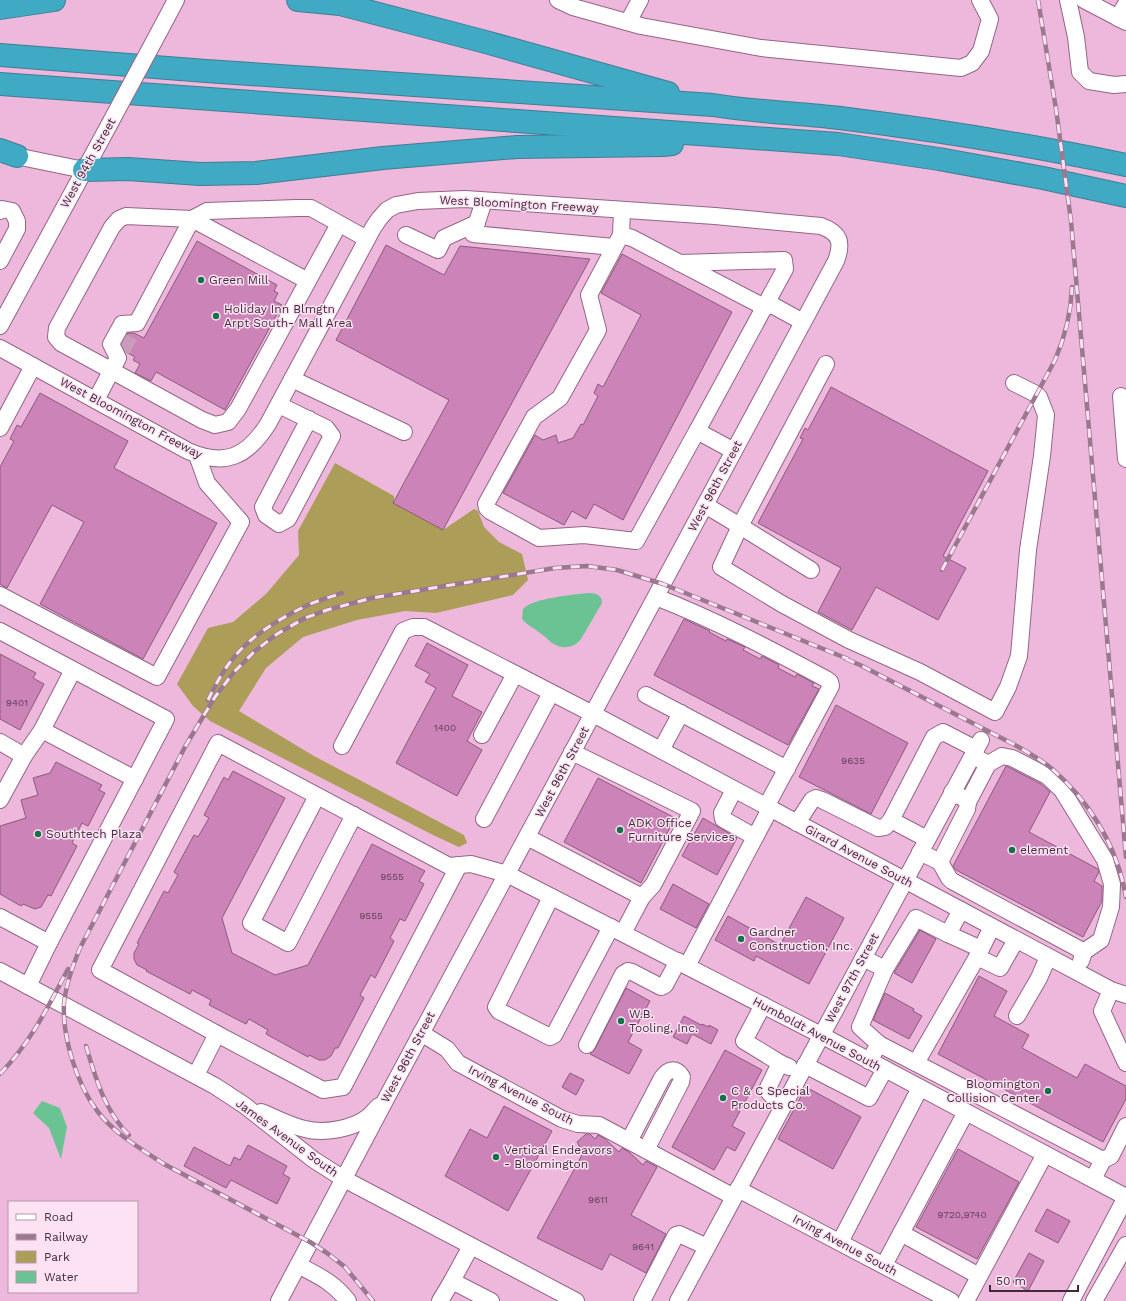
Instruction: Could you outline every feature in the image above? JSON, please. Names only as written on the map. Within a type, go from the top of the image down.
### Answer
[{"type":"highway","points":[[0,8],[54,0]]},
{"type":"highway","points":[[298,0],[340,4],[482,41],[713,105],[742,110],[838,118],[952,133],[1063,152],[1126,165]]},
{"type":"highway","points":[[0,55],[206,71],[713,105]]},
{"type":"highway","points":[[0,84],[838,144],[939,159],[1044,178],[1126,196]]},
{"type":"highway","points":[[84,170],[128,169],[200,174],[256,173],[383,158],[517,147],[663,145],[734,136]]},
{"type":"highway","points":[[1063,152],[1126,156]]},
{"type":"highway","points":[[1044,178],[1126,206]]},
{"type":"street","name":"West 94th Street","points":[[0,326],[176,0]]},
{"type":"street","points":[[558,0],[573,7],[641,26],[761,48],[961,68],[972,63],[981,51],[990,19],[980,0]]},
{"type":"street","points":[[628,22],[640,0]]},
{"type":"street","points":[[1068,0],[1076,37],[1080,72],[1089,81],[1114,85],[1126,84]]},
{"type":"street","points":[[1084,0],[1123,15]]},
{"type":"street","points":[[6,153],[84,170]]},
{"type":"street","name":"West Bloomington Freeway","points":[[0,348],[197,455],[212,459],[223,459],[242,452],[261,436],[367,239],[379,219],[387,210],[396,205],[438,200],[484,201],[714,216],[821,226],[831,230],[837,235],[839,241]]},
{"type":"street","points":[[484,201],[473,234],[618,241],[632,238],[764,307],[772,305],[803,322]]},
{"type":"street","points":[[96,400],[117,360],[111,344],[122,324],[135,328],[192,219],[207,211],[310,208],[367,239]]},
{"type":"street","points":[[0,211],[2,209],[12,211],[17,221],[17,228],[2,252]]},
{"type":"street","points":[[622,210],[618,241],[589,295],[598,330],[560,398],[534,417],[486,504],[490,511],[539,538],[584,536],[636,541],[784,269],[784,260],[679,262]]},
{"type":"street","points":[[308,282],[192,219],[126,216],[119,219],[112,227],[57,328],[56,337],[61,344],[117,360],[202,420],[215,425],[228,422],[238,409],[308,282],[339,224]]},
{"type":"street","points":[[406,235],[438,250],[444,238],[477,223]]},
{"type":"street","name":"West 96th Street","points":[[279,1301],[836,261],[840,247],[839,241]]},
{"type":"street","points":[[826,364],[740,526],[721,567],[782,604],[849,640],[920,672],[995,712],[1008,687],[1019,656],[1028,550],[1042,456],[1046,414],[1036,394],[1014,383]]},
{"type":"street","points":[[0,428],[33,366]]},
{"type":"street","points":[[292,379],[404,432]]},
{"type":"street","points":[[1121,396],[1126,459]]},
{"type":"street","points":[[279,404],[309,419],[326,428],[332,436],[288,519],[279,524],[266,515],[263,507],[309,419]]},
{"type":"street","points":[[697,431],[734,451]]},
{"type":"street","points":[[0,595],[157,677],[240,522],[206,483],[197,455]]},
{"type":"street","points":[[705,505],[811,570]]},
{"type":"street","points":[[587,1045],[623,974],[628,971],[632,972],[661,987],[665,985],[682,964],[755,836],[787,769],[831,686],[830,682],[826,679],[747,637],[690,610],[656,597]]},
{"type":"street","name":"Girard Avenue South","points":[[342,746],[403,631],[413,627],[424,627],[593,714],[904,881],[1076,972],[1119,993]]},
{"type":"street","points":[[0,631],[166,719],[28,986]]},
{"type":"street","points":[[0,800],[24,756],[42,730],[73,670]]},
{"type":"street","points":[[482,735],[515,674]]},
{"type":"street","points":[[484,819],[551,693]]},
{"type":"street","points":[[646,695],[787,769]]},
{"type":"street","points":[[661,750],[681,713]]},
{"type":"street","points":[[42,730],[135,779]]},
{"type":"street","points":[[797,823],[812,800],[816,798],[878,828],[885,827],[891,820],[934,737],[943,732],[976,748],[988,764]]},
{"type":"street","points":[[0,742],[24,756]]},
{"type":"street","name":"Humboldt Avenue South","points":[[217,1034],[100,970],[218,743],[449,866],[471,864],[507,874],[821,1035],[1126,1197]]},
{"type":"street","name":"West 97th Street","points":[[678,1301],[976,748]]},
{"type":"street","points":[[551,897],[496,1007],[499,1011],[550,1037],[554,1035],[617,930],[653,885],[692,811],[572,752]]},
{"type":"street","points":[[940,862],[967,809],[968,802],[988,764],[1002,756],[1012,758],[1047,776],[1062,790],[1105,860],[1112,884],[1111,907],[1101,940],[1082,953]]},
{"type":"street","points":[[734,790],[722,812],[723,819],[755,836]]},
{"type":"street","points":[[952,792],[968,802]]},
{"type":"street","points":[[317,796],[250,923],[288,943],[354,816]]},
{"type":"street","points":[[891,820],[924,845],[940,862],[952,881],[1080,949],[1084,955],[1076,972]]},
{"type":"street","points":[[527,837],[642,897]]},
{"type":"street","points":[[196,1075],[217,1034],[322,1090],[343,1087],[459,865]]},
{"type":"street","points":[[916,1063],[979,953],[988,900]]},
{"type":"street","points":[[948,934],[961,910]]},
{"type":"street","points":[[1017,916],[1000,968],[948,934],[916,918],[885,968],[860,1027],[878,1044],[1103,1160]]},
{"type":"street","points":[[0,917],[49,943]]},
{"type":"street","points":[[1017,1016],[1039,978],[1050,933]]},
{"type":"street","points":[[863,958],[885,968]]},
{"type":"street","name":"James Avenue South","points":[[2,976],[28,986],[196,1075],[244,1105],[314,1160],[344,1179],[576,1301]]},
{"type":"street","points":[[1119,993],[1102,1011],[1126,1062]]},
{"type":"street","points":[[763,1005],[744,1041],[780,1062],[869,1098],[885,1069]]},
{"type":"street","name":"Irving Avenue South","points":[[421,1034],[447,1050],[458,1062],[562,1119],[578,1124],[599,1125],[646,1150],[840,1242],[884,1265],[928,1296],[951,1301]]},
{"type":"street","points":[[869,1061],[878,1044]]},
{"type":"street","points":[[780,1062],[767,1090],[782,1107]]},
{"type":"street","points":[[629,1140],[662,1078],[670,1070],[676,1070],[682,1077],[681,1082],[646,1150]]},
{"type":"street","points":[[840,1242],[924,1090],[937,1074]]},
{"type":"street","points":[[952,1104],[960,1086]]},
{"type":"street","points":[[244,1105],[304,1129],[318,1131],[333,1130],[355,1124],[367,1118],[387,1097]]},
{"type":"street","points":[[982,1120],[990,1101]]},
{"type":"street","points":[[884,1265],[966,1112]]},
{"type":"street","points":[[1006,1133],[1016,1114]]},
{"type":"street","points":[[1093,1179],[1103,1160],[1111,1156],[1126,1126]]},
{"type":"street","points":[[1062,1163],[1072,1143]]},
{"type":"street","points":[[966,1301],[1045,1154]]},
{"type":"street","points":[[1071,1301],[1126,1197]]},
{"type":"street","points":[[901,1233],[979,1276]]},
{"type":"street","points":[[642,1301],[676,1235],[679,1234],[707,1247]]},
{"type":"street","points":[[1094,1301],[1126,1245]]},
{"type":"street","points":[[440,1301],[471,1246]]},
{"type":"street","points":[[298,1265],[328,1281],[339,1290],[348,1301]]},
{"type":"street","points":[[452,1280],[491,1301]]},
{"type":"green space","points":[[335,463],[394,496],[394,503],[443,530],[474,509],[478,511],[484,527],[499,542],[522,554],[528,580],[513,595],[436,613],[405,611],[357,620],[303,637],[266,668],[239,711],[314,756],[464,835],[467,843],[459,847],[210,721],[193,706],[177,684],[208,628],[233,622],[266,594],[299,555],[298,531]]},
{"type":"water","points":[[587,593],[598,595],[602,600],[602,603],[581,639],[572,646],[560,647],[552,643],[522,619],[523,609],[535,602]]},
{"type":"water","points":[[42,1101],[60,1108],[67,1127],[61,1159],[49,1128],[33,1113]]},
{"type":"building","name":"Holiday Inn Blmgtn Arpt South- Mall Area","points":[[197,241],[277,285],[274,291],[278,293],[274,301],[282,305],[225,410],[156,372],[151,381],[135,373],[140,364],[133,360],[135,357],[126,352],[122,344],[128,333],[134,333],[144,338]]},
{"type":"building","points":[[386,245],[444,275],[460,246],[590,259],[443,530],[393,503],[449,400],[336,340]]},
{"type":"building","points":[[622,254],[732,312],[623,520],[594,504],[586,519],[572,511],[564,525],[503,493],[535,435],[543,440],[556,435],[558,443],[573,438],[581,424],[583,425],[598,396],[594,393],[598,384],[603,387],[641,315],[601,293]]},
{"type":"building","points":[[831,387],[988,471],[943,556],[966,568],[938,620],[876,587],[852,630],[818,612],[841,568],[758,523],[803,439],[800,438],[805,428],[808,430]]},
{"type":"building","points":[[40,393],[128,441],[114,468],[217,523],[143,659],[40,604],[84,522],[52,505],[7,588],[0,584],[0,467],[14,441],[10,439],[17,425],[21,427]]},
{"type":"building","points":[[684,619],[710,631],[709,632],[726,641],[727,639],[745,647],[743,650],[760,659],[762,656],[779,665],[778,668],[795,677],[797,674],[814,683],[812,686],[819,689],[788,745],[654,675]]},
{"type":"building","points":[[427,643],[468,665],[452,696],[482,712],[467,741],[482,750],[457,796],[396,763],[436,688],[425,682],[430,674],[415,666]]},
{"type":"building","points":[[0,654],[36,673],[33,678],[44,684],[20,730],[0,719]]},
{"type":"building","points":[[836,705],[908,743],[871,814],[799,777]]},
{"type":"building","name":"Southtech Plaza","points":[[56,762],[102,785],[99,790],[105,793],[88,826],[82,823],[72,843],[77,846],[51,896],[48,895],[41,907],[35,909],[23,904],[21,906],[0,894],[0,826],[26,818],[21,800],[38,795],[33,778],[50,773]]},
{"type":"building","name":"element","points":[[1006,766],[1041,784],[1050,792],[1029,832],[1098,869],[1099,872],[1094,881],[1102,886],[1102,901],[1083,937],[956,870],[953,866]]},
{"type":"building","points":[[233,771],[285,798],[222,918],[232,953],[275,975],[308,965],[372,844],[425,871],[419,881],[424,884],[405,921],[400,919],[390,938],[394,941],[375,978],[371,975],[360,995],[364,998],[338,1048],[335,1048],[331,1056],[325,1060],[319,1060],[309,1055],[308,1057],[266,1034],[268,1030],[249,1019],[246,1024],[209,1005],[211,1000],[192,990],[190,994],[146,971],[147,970],[137,965],[134,959],[134,953],[139,944],[137,943],[164,891],[168,893],[178,875],[174,872],[194,835],[198,837],[209,818],[204,815],[224,777],[228,780]]},
{"type":"building","name":"ADK Office Furniture Services","points":[[598,778],[675,818],[641,883],[564,842]]},
{"type":"building","points":[[703,818],[737,838],[717,875],[682,856]]},
{"type":"building","points":[[673,884],[709,904],[696,928],[660,909]]},
{"type":"building","points":[[806,897],[844,918],[809,984],[756,956],[754,961],[715,940],[728,916],[780,945]]},
{"type":"building","points":[[920,930],[936,939],[912,983],[894,973]]},
{"type":"building","points":[[979,976],[1007,991],[994,1016],[1029,1035],[1022,1048],[1077,1078],[1085,1064],[1126,1086],[1126,1099],[1103,1142],[938,1054]]},
{"type":"building","name":"W.B. Tooling, Inc.","points":[[626,988],[650,1001],[628,1042],[642,1050],[629,1074],[590,1054],[595,1049]]},
{"type":"building","points":[[885,993],[914,1009],[913,1011],[922,1016],[909,1039],[873,1020]]},
{"type":"building","points":[[684,1016],[701,1025],[702,1024],[709,1027],[709,1025],[718,1030],[711,1044],[692,1034],[687,1044],[673,1037]]},
{"type":"building","name":"C & C Special Products Co.","points":[[725,1050],[762,1070],[732,1126],[745,1133],[735,1151],[727,1147],[714,1170],[672,1147]]},
{"type":"building","points":[[570,1073],[584,1080],[576,1095],[562,1087]]},
{"type":"building","points":[[806,1087],[861,1117],[833,1169],[778,1139]]},
{"type":"building","name":"Vertical Endeavors - Bloomington","points":[[504,1106],[552,1131],[508,1211],[445,1176],[470,1129],[487,1138]]},
{"type":"building","points":[[586,1134],[590,1134],[595,1139],[598,1135],[604,1138],[619,1152],[622,1148],[629,1152],[643,1165],[646,1161],[657,1167],[631,1215],[666,1234],[646,1273],[610,1254],[602,1270],[537,1238],[583,1153],[577,1142]]},
{"type":"building","points":[[248,1145],[287,1166],[283,1174],[290,1178],[277,1204],[231,1180],[226,1188],[184,1166],[194,1147],[230,1166],[234,1157],[240,1160]]},
{"type":"building","points":[[958,1149],[1019,1182],[977,1259],[916,1227]]},
{"type":"building","points":[[1047,1209],[1070,1221],[1058,1243],[1035,1231]]},
{"type":"building","points":[[1029,1253],[1044,1261],[1028,1291],[1013,1282]]},
{"type":"tunnel","points":[[122,350],[132,332]]},
{"type":"railway","points":[[1038,0],[1056,109],[1071,221],[1126,857]]},
{"type":"railway","points":[[942,570],[1055,360],[1067,325],[1072,287]]},
{"type":"railway","points":[[373,1301],[345,1267],[327,1253],[310,1242],[164,1164],[120,1134],[105,1120],[90,1101],[77,1075],[68,1045],[64,1016],[64,1003],[70,975],[80,948],[186,745],[215,697],[234,672],[255,651],[277,634],[305,618],[327,610],[372,598],[555,568],[587,566],[617,570],[663,584],[848,659]]},
{"type":"railway","points":[[208,700],[228,665],[244,646],[264,630],[297,610],[312,603],[342,593]]},
{"type":"railway","points":[[846,659],[1015,745],[1051,768],[1078,795],[1100,826],[1116,860],[1126,897]]},
{"type":"railway","points":[[0,1074],[30,1037],[68,969]]},
{"type":"railway","points":[[86,1046],[97,1081],[107,1105],[113,1116],[129,1135]]},
{"type":"place","name":"Green Mill","points":[[201,280]]},
{"type":"place","name":"Holiday Inn Blmgtn Arpt South- Mall Area","points":[[216,316]]},
{"type":"place","name":"ADK Office Furniture Services","points":[[620,830]]},
{"type":"place","name":"Southtech Plaza","points":[[38,834]]},
{"type":"place","name":"element","points":[[1012,850]]},
{"type":"place","name":"Gardner Construction, Inc.","points":[[741,939]]},
{"type":"place","name":"W.B. Tooling, Inc.","points":[[621,1021]]},
{"type":"place","name":"Bloomington Collision Center","points":[[1048,1091]]},
{"type":"place","name":"C & C Special Products Co.","points":[[723,1098]]},
{"type":"place","name":"Vertical Endeavors - Bloomington","points":[[496,1157]]}]
